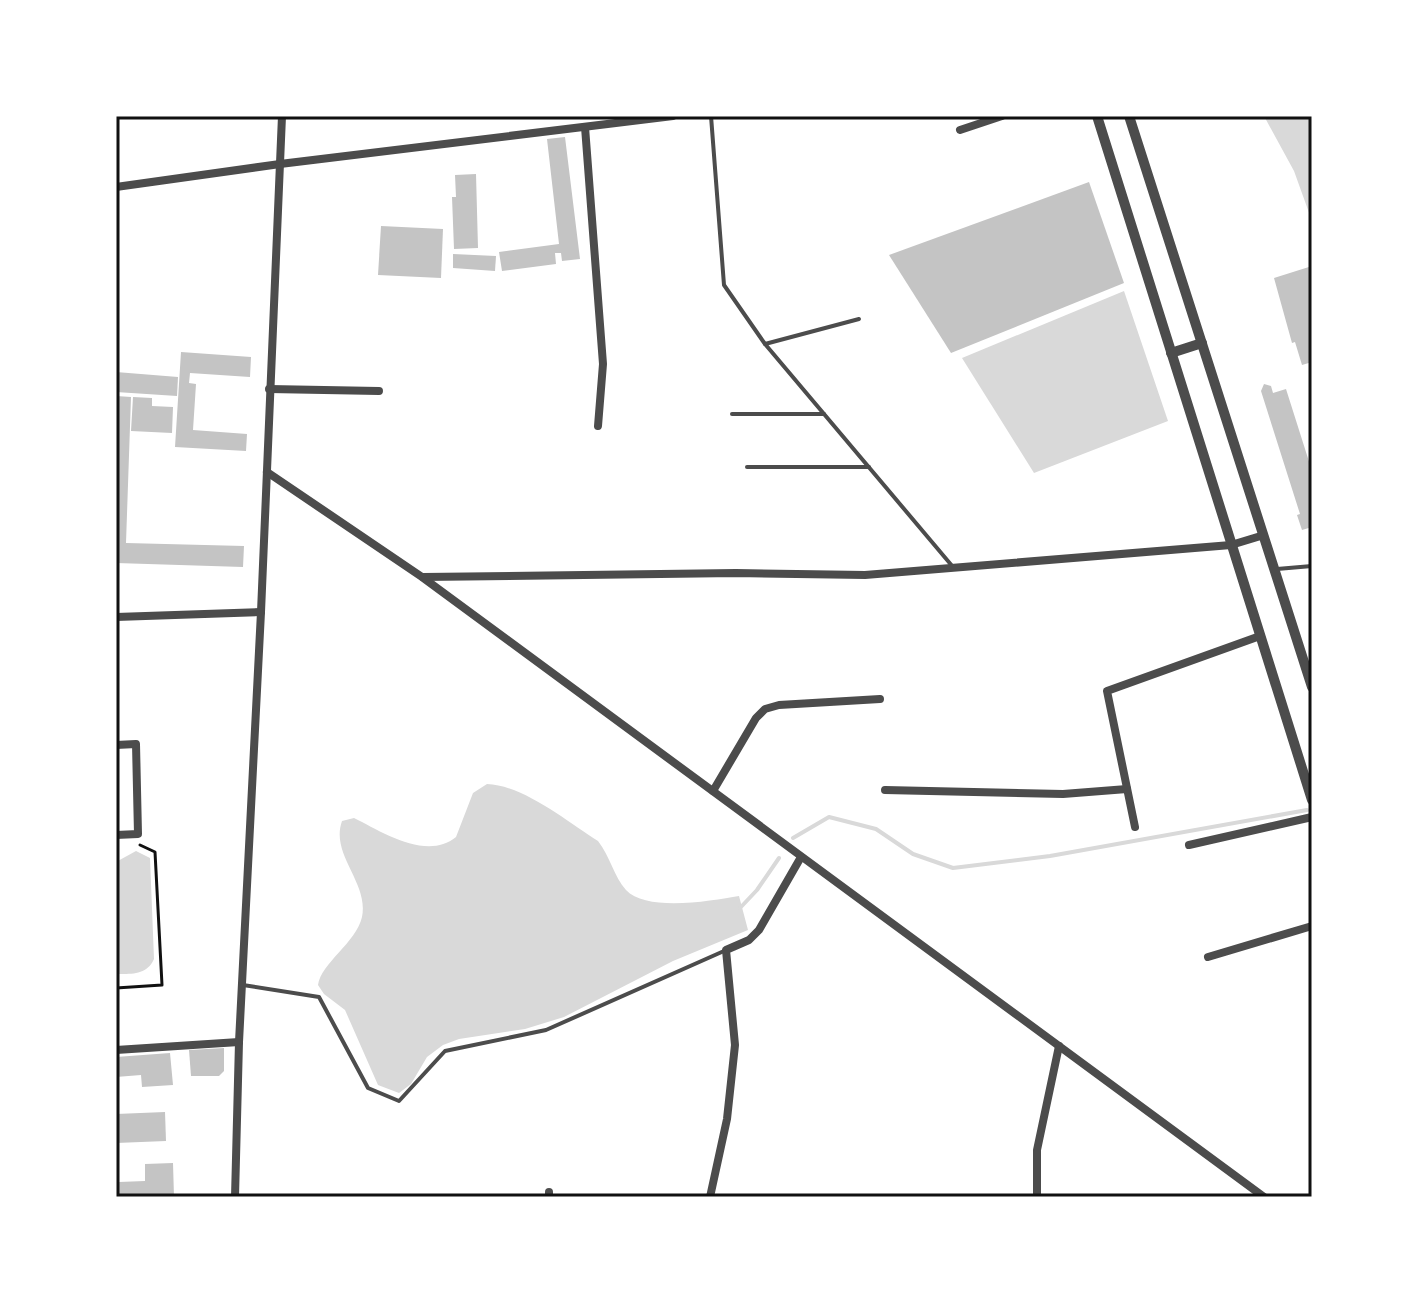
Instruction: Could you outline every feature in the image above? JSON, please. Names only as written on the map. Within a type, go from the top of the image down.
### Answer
[{"type":"street","points":[[235,1197],[239,1042],[282,116]]},
{"type":"street","points":[[116,187],[673,116]]},
{"type":"street","points":[[960,130],[1002,116]]},
{"type":"street","points":[[1097,116],[1312,800]]},
{"type":"street","points":[[1129,116],[1312,687]]},
{"type":"street","points":[[585,127],[601,337],[602,390],[598,426]]},
{"type":"street","points":[[1171,353],[1202,343]]},
{"type":"street","points":[[269,389],[379,391]]},
{"type":"street","points":[[267,472],[422,577],[1264,1197]]},
{"type":"street","points":[[422,577],[736,573],[865,575],[1231,545],[1264,535]]},
{"type":"street","points":[[116,617],[261,612]]},
{"type":"street","points":[[1135,827],[1107,691],[1260,636]]},
{"type":"street","points":[[713,791],[756,718],[765,709],[779,705],[880,699]]},
{"type":"street","points":[[116,745],[136,744],[138,834],[118,835]]},
{"type":"street","points":[[885,790],[1063,794],[1127,789]]},
{"type":"street","points":[[1189,845],[1312,817]]},
{"type":"street","points":[[710,1197],[727,1119],[735,1045],[726,950],[749,940],[759,930],[801,857]]},
{"type":"street","points":[[1208,957],[1312,926]]},
{"type":"street","points":[[116,1050],[239,1042]]},
{"type":"street","points":[[1037,1197],[1037,1150],[1059,1046]]},
{"type":"lane","points":[[711,116],[724,285],[765,344],[953,567]]},
{"type":"lane","points":[[765,344],[808,330],[859,319]]},
{"type":"lane","points":[[732,414],[824,414]]},
{"type":"lane","points":[[747,467],[869,467]]},
{"type":"lane","points":[[1274,569],[1312,566]]},
{"type":"lane","points":[[243,984],[319,997],[368,1088],[399,1101],[445,1051],[546,1030],[726,950]]},
{"type":"path","points":[[116,988],[162,985],[155,852],[118,835]]},
{"type":"shaded area","points":[[1264,116],[1312,116],[1312,221],[1294,171]]},
{"type":"shaded area","points":[[1124,291],[1168,421],[1034,473],[962,358]]},
{"type":"shaded area","points":[[487,784],[530,797],[598,841],[622,885],[635,897],[680,903],[739,896],[748,930],[673,961],[564,1017],[525,1029],[459,1039],[443,1045],[427,1057],[411,1084],[399,1093],[378,1085],[345,1010],[324,994],[318,985],[325,969],[353,936],[362,917],[360,892],[341,845],[342,821],[354,818],[418,845],[444,844],[456,837],[473,793]]},
{"type":"shaded area","points":[[136,851],[150,858],[154,959],[143,971],[116,974],[116,862]]},
{"type":"building","points":[[565,137],[580,259],[562,261],[561,253],[555,253],[556,264],[502,271],[499,252],[559,244],[547,139]]},
{"type":"building","points":[[476,174],[478,248],[454,249],[452,197],[456,197],[455,175]]},
{"type":"building","points":[[1089,182],[1124,283],[951,353],[889,255]]},
{"type":"building","points":[[381,226],[443,229],[441,278],[378,275]]},
{"type":"building","points":[[453,254],[496,256],[495,271],[453,268]]},
{"type":"building","points":[[1312,266],[1312,362],[1302,365],[1295,342],[1292,343],[1274,278]]},
{"type":"building","points":[[181,352],[251,357],[250,377],[190,373],[189,383],[196,384],[193,430],[247,434],[246,451],[175,447]]},
{"type":"building","points":[[116,372],[178,377],[177,396],[116,392]]},
{"type":"building","points":[[1264,384],[1271,386],[1273,393],[1286,389],[1312,471],[1312,527],[1302,530],[1297,515],[1300,514],[1261,391]]},
{"type":"building","points":[[116,396],[131,397],[126,543],[244,546],[243,567],[116,563]]},
{"type":"building","points":[[133,397],[152,398],[152,406],[173,407],[172,433],[131,431]]},
{"type":"building","points":[[224,1048],[224,1071],[219,1076],[191,1076],[189,1050]]},
{"type":"building","points":[[170,1053],[173,1085],[142,1087],[141,1075],[116,1077],[116,1057]]},
{"type":"building","points":[[165,1112],[166,1141],[116,1143],[116,1114]]},
{"type":"building","points":[[173,1163],[174,1197],[119,1197],[119,1182],[145,1181],[145,1164]]},
{"type":"waterway","points":[[793,838],[829,817],[876,829],[913,854],[953,868],[1050,856],[1307,810]]},
{"type":"waterway","points":[[740,908],[779,858]]}]
